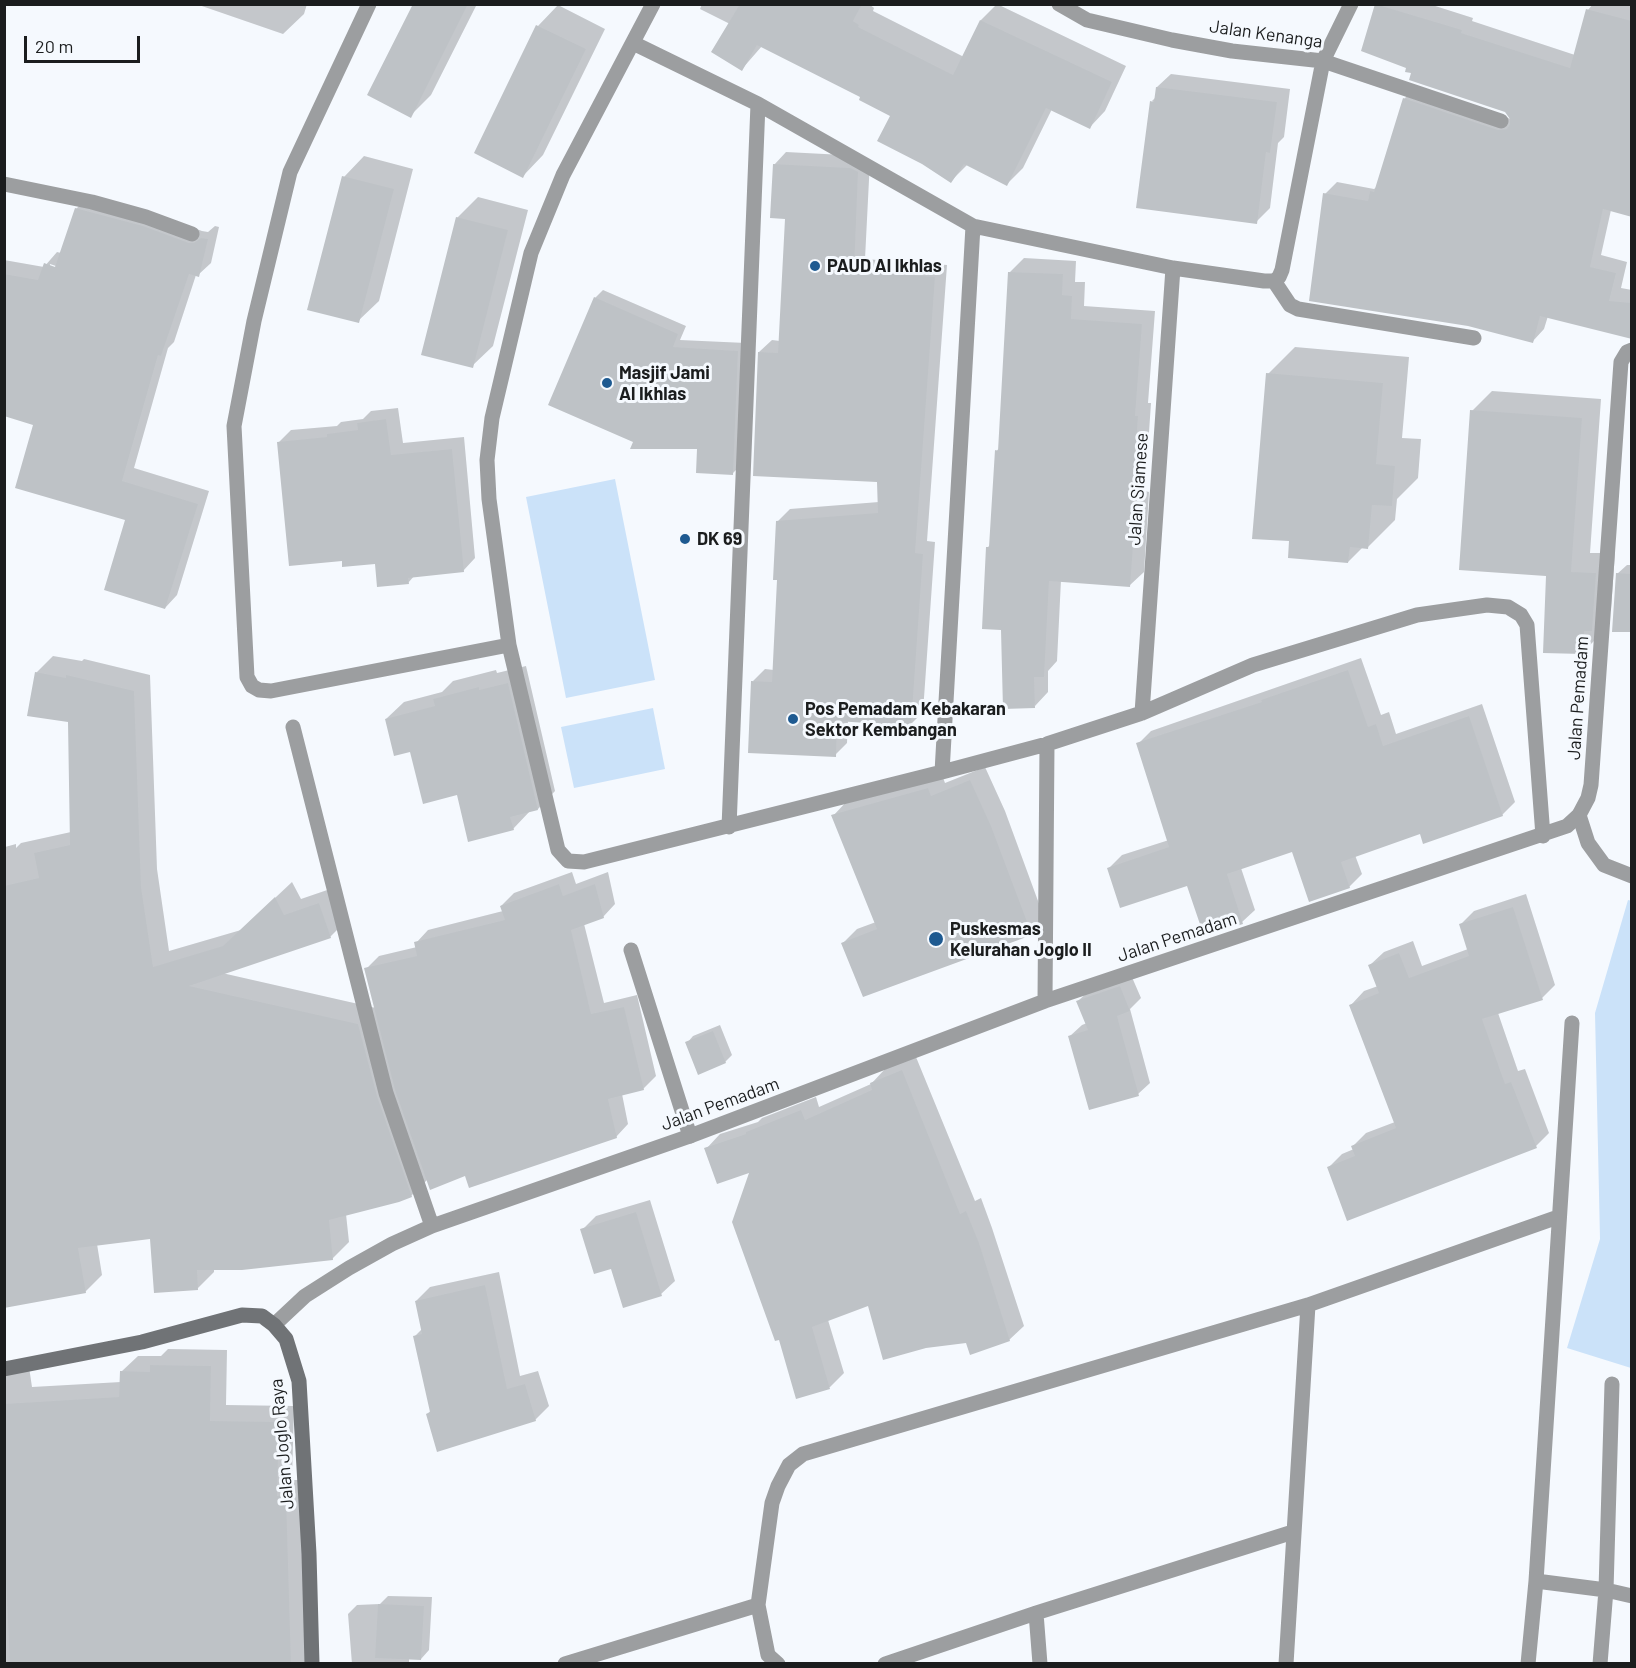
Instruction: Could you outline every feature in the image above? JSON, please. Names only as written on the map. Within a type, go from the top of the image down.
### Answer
[{"type":"main road","points":[[4,1369],[141,1342],[242,1316],[262,1316],[274,1325]]},
{"type":"main road","name":"Jalan Joglo Raya","points":[[274,1325],[286,1339],[299,1381],[309,1554],[312,1664]]},
{"type":"street","points":[[369,4],[290,172],[254,321],[234,426],[247,677],[252,686],[259,690],[270,691],[509,645]]},
{"type":"street","points":[[653,4],[563,175],[531,253],[492,418],[488,460],[489,499],[509,645],[558,850],[568,861],[584,862],[729,827],[1047,744],[1142,713],[1253,665],[1416,615],[1487,605],[1508,608],[1521,615],[1527,625],[1543,836]]},
{"type":"street","name":"Jalan Kenanga","points":[[1059,4],[1087,20],[1172,40],[1232,51],[1323,61],[1501,121]]},
{"type":"street","points":[[633,42],[758,104],[973,226],[1173,268],[1253,280],[1274,280],[1279,277],[1282,270],[1323,61],[1351,4]]},
{"type":"street","points":[[729,827],[758,104]]},
{"type":"street","points":[[4,184],[93,202],[146,217],[192,234]]},
{"type":"street","points":[[942,772],[973,226]]},
{"type":"street","name":"Jalan Siamese","points":[[1142,713],[1173,268]]},
{"type":"street","points":[[1274,280],[1285,299],[1298,309],[1474,338]]},
{"type":"street","name":"Jalan Pemadam","points":[[274,1325],[305,1296],[331,1279],[392,1244],[432,1226],[690,1136],[1045,1001],[1568,826],[1579,815],[1588,798],[1591,785],[1621,362],[1627,352],[1632,350]]},
{"type":"street","points":[[293,727],[386,1094],[432,1226]]},
{"type":"street","points":[[1045,1001],[1047,744]]},
{"type":"street","points":[[1579,815],[1588,843],[1604,866],[1632,876]]},
{"type":"street","points":[[631,950],[690,1136]]},
{"type":"street","points":[[1528,1664],[1536,1581],[1572,1023]]},
{"type":"street","points":[[778,1664],[768,1655],[758,1605],[772,1503],[789,1465],[804,1454],[1308,1305],[1558,1217]]},
{"type":"street","points":[[1286,1664],[1308,1305]]},
{"type":"street","points":[[1600,1664],[1606,1590],[1612,1384]]},
{"type":"street","points":[[885,1664],[1036,1613],[1293,1532]]},
{"type":"street","points":[[1536,1581],[1606,1590],[1632,1596]]},
{"type":"street","points":[[565,1664],[758,1605]]},
{"type":"street","points":[[1036,1613],[1040,1664]]},
{"type":"shaded area","points":[[615,479],[655,680],[566,698],[526,497]]},
{"type":"shaded area","points":[[653,708],[665,769],[574,788],[561,727]]},
{"type":"shaded area","points":[[1628,900],[1632,901],[1631,1368],[1567,1348],[1600,1239],[1595,1013]]},
{"type":"building","points":[[413,4],[468,4],[411,118],[367,95]]},
{"type":"building","points":[[740,4],[862,4],[853,21],[859,25],[858,27],[953,75],[980,20],[1112,82],[1090,129],[1046,108],[1007,186],[964,164],[951,183],[922,164],[877,141],[890,116],[859,100],[860,97],[757,45],[742,71],[711,52]]},
{"type":"building","points":[[1375,4],[1462,30],[1461,33],[1570,68],[1586,9],[1632,21],[1632,217],[1603,209],[1590,267],[1616,273],[1609,301],[1632,303],[1632,339],[1540,316],[1533,343],[1468,326],[1309,301],[1323,193],[1368,201],[1370,191],[1374,192],[1403,98],[1498,130],[1507,129],[1510,124],[1510,119],[1505,112],[1409,80],[1411,73],[1405,72],[1406,68],[1361,51]]},
{"type":"building","points":[[536,25],[586,49],[523,178],[474,153]]},
{"type":"building","points":[[1156,87],[1277,102],[1270,153],[1266,152],[1257,224],[1136,208],[1150,101],[1154,102]]},
{"type":"building","points":[[773,164],[850,168],[858,172],[854,271],[935,277],[915,553],[923,554],[911,726],[837,721],[836,757],[748,753],[751,681],[772,682],[777,580],[773,580],[776,521],[878,513],[877,482],[753,476],[758,352],[778,353],[785,219],[770,218]]},
{"type":"building","points":[[342,176],[394,189],[359,323],[307,310]]},
{"type":"building","points":[[75,208],[143,226],[189,243],[194,243],[201,238],[208,239],[199,277],[189,274],[161,356],[158,355],[122,481],[198,504],[165,609],[104,590],[125,520],[15,488],[33,425],[4,416],[4,274],[38,280],[44,263],[55,267]]},
{"type":"building","points":[[456,217],[508,230],[473,368],[421,355]]},
{"type":"building","points":[[1008,272],[1063,274],[1062,295],[1072,296],[1071,319],[1142,324],[1135,416],[1138,416],[1132,505],[1136,505],[1130,587],[1049,581],[1044,677],[1034,677],[1035,708],[1003,709],[1001,630],[982,629],[986,547],[989,547],[995,450],[998,451]]},
{"type":"building","points":[[594,297],[678,334],[673,347],[738,351],[733,475],[696,473],[697,449],[630,449],[633,442],[548,405]]},
{"type":"building","points":[[1266,373],[1383,383],[1376,464],[1395,466],[1392,506],[1372,505],[1368,549],[1350,547],[1348,563],[1288,558],[1289,541],[1252,539]]},
{"type":"building","points":[[1470,410],[1582,418],[1571,572],[1596,573],[1592,631],[1584,631],[1583,654],[1543,653],[1546,576],[1459,570]]},
{"type":"building","points":[[386,419],[391,455],[452,449],[464,572],[408,578],[409,584],[377,587],[375,564],[342,567],[342,561],[289,566],[277,442],[327,437],[327,434],[358,430],[357,423]]},
{"type":"building","points":[[1616,573],[1632,574],[1632,632],[1612,632]]},
{"type":"building","points":[[1348,670],[1368,727],[1376,724],[1383,746],[1469,716],[1503,816],[1423,844],[1420,834],[1341,862],[1350,888],[1309,902],[1292,852],[1227,874],[1243,924],[1204,936],[1187,886],[1120,908],[1107,868],[1169,847],[1136,743],[1262,702],[1261,700]]},
{"type":"building","points":[[35,672],[66,678],[66,675],[134,691],[141,887],[153,967],[223,946],[275,897],[284,915],[319,903],[331,938],[189,986],[358,1024],[377,1096],[412,1197],[329,1220],[333,1260],[242,1270],[197,1270],[198,1290],[154,1293],[150,1239],[78,1248],[86,1293],[4,1308],[4,886],[39,878],[34,853],[70,845],[68,722],[27,716]]},
{"type":"building","points":[[508,683],[538,810],[510,817],[514,830],[468,842],[457,795],[423,804],[410,752],[394,756],[385,719],[435,706],[433,699],[479,687],[479,690]]},
{"type":"building","points":[[970,780],[991,826],[1032,935],[863,997],[841,943],[877,929],[831,815],[928,788],[931,796]]},
{"type":"building","points":[[559,884],[563,896],[595,884],[604,918],[571,930],[591,1014],[624,1007],[644,1090],[608,1099],[617,1138],[469,1188],[465,1176],[430,1190],[395,1090],[364,968],[417,956],[414,942],[505,920],[500,906]]},
{"type":"building","points":[[1513,907],[1543,1000],[1482,1019],[1505,1084],[1511,1082],[1537,1148],[1347,1221],[1327,1167],[1355,1156],[1351,1146],[1396,1128],[1349,1005],[1379,993],[1368,965],[1399,953],[1409,978],[1469,956],[1459,924]]},
{"type":"building","points":[[1120,986],[1130,1011],[1117,1016],[1139,1096],[1089,1110],[1068,1036],[1088,1030],[1076,1001]]},
{"type":"building","points":[[713,1031],[726,1063],[698,1075],[685,1042]]},
{"type":"building","points":[[902,1070],[960,1214],[966,1211],[979,1243],[1010,1341],[970,1355],[966,1343],[926,1348],[883,1360],[868,1306],[812,1327],[830,1389],[796,1399],[779,1340],[775,1341],[732,1222],[749,1173],[717,1184],[704,1148],[746,1134],[746,1132],[801,1110],[805,1120],[872,1090],[870,1083]]},
{"type":"building","points":[[636,1212],[662,1296],[623,1308],[611,1269],[594,1274],[580,1229]]},
{"type":"building","points":[[485,1285],[507,1389],[525,1384],[536,1421],[437,1452],[426,1414],[430,1412],[413,1336],[422,1334],[415,1301]]},
{"type":"building","points":[[150,1365],[211,1366],[210,1421],[279,1422],[277,1496],[286,1495],[291,1664],[10,1664],[4,1537],[4,1404],[119,1397],[120,1371],[150,1372]]},
{"type":"building","points":[[378,1604],[424,1606],[421,1660],[375,1658]]},
{"type":"place","name":"PAUD Al Ikhlas","points":[[815,266]]},
{"type":"place","name":"Masjif Jami Al Ikhlas","points":[[607,383]]},
{"type":"place","name":"DK 69","points":[[685,539]]},
{"type":"place","name":"Pos Pemadam Kebakaran Sektor Kembangan","points":[[793,719]]},
{"type":"place","name":"Puskesmas Kelurahan Joglo II","points":[[936,939]]}]
